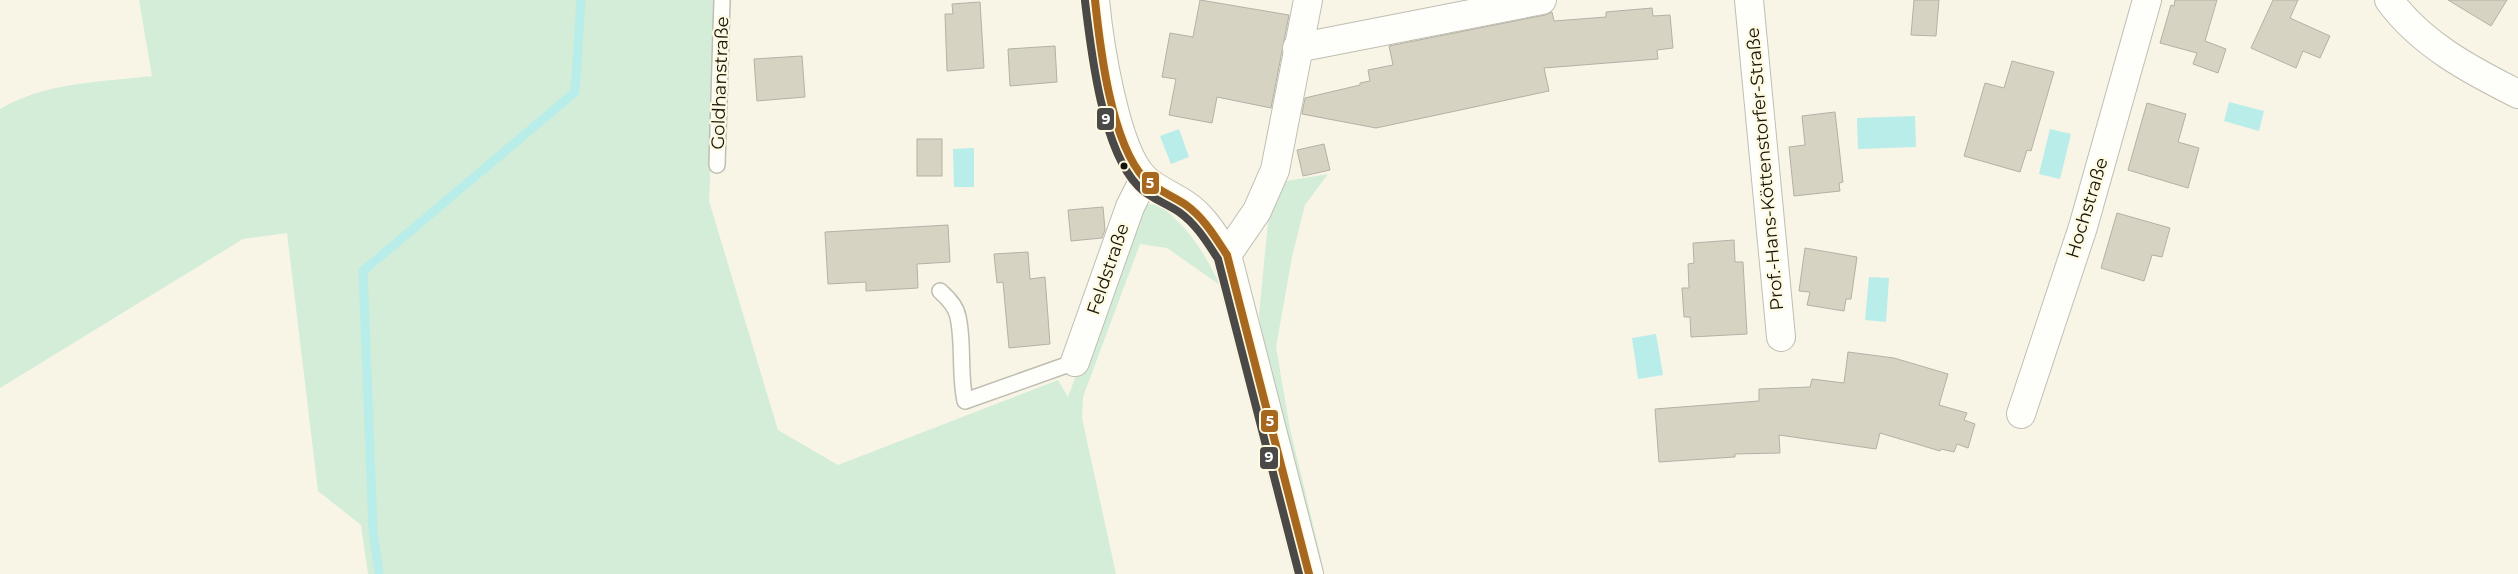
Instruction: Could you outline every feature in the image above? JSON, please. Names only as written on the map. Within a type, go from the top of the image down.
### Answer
[{"type":"street","points":[[1095,0],[1099,36],[1120,129],[1128,154],[1144,178],[1188,206],[1208,226],[1227,254],[1309,574]]},
{"type":"street","points":[[1227,254],[1257,211],[1275,170],[1297,48],[1308,0]]},
{"type":"street","points":[[1297,48],[1542,0]]},
{"type":"street","name":"Prof.-Hans-Köttenstorfer-Straße","points":[[1749,0],[1781,337]]},
{"type":"street","name":"Hochstraße","points":[[2021,414],[2083,227],[2147,0]]},
{"type":"street","points":[[2389,0],[2407,22],[2449,56],[2518,94]]},
{"type":"street","name":"Feldstraße","points":[[1075,362],[1130,206],[1144,178]]},
{"type":"lane","name":"Goldhanstraße","points":[[717,165],[722,0]]},
{"type":"lane","points":[[940,291],[951,302],[958,316],[961,382],[965,401],[1075,362]]},
{"type":"green space","points":[[139,0],[718,0],[709,201],[778,430],[838,465],[1058,380],[1068,397],[1135,216],[1142,205],[1158,204],[1194,240],[1208,261],[1220,285],[1167,248],[1140,244],[1083,397],[1082,418],[1116,574],[368,574],[361,525],[318,491],[287,233],[243,239],[0,388],[0,109],[36,93],[55,88],[152,76]]},
{"type":"green space","points":[[1328,174],[1305,205],[1292,257],[1276,347],[1290,429],[1325,574],[1286,441],[1266,361],[1259,315],[1269,212],[1281,182]]},
{"type":"water","points":[[2229,102],[2264,111],[2259,131],[2224,121]]},
{"type":"water","points":[[1915,116],[1916,147],[1858,149],[1857,118]]},
{"type":"water","points":[[1179,129],[1189,157],[1171,164],[1160,136]]},
{"type":"water","points":[[2050,129],[2071,134],[2060,179],[2039,174]]},
{"type":"water","points":[[974,148],[974,187],[954,187],[953,149]]},
{"type":"water","points":[[1869,277],[1889,278],[1886,322],[1865,320]]},
{"type":"water","points":[[1656,334],[1663,375],[1638,379],[1632,338]]},
{"type":"building","points":[[1200,0],[1289,15],[1271,108],[1217,97],[1212,123],[1169,115],[1176,79],[1162,77],[1170,33],[1193,37]]},
{"type":"building","points":[[1914,0],[1939,0],[1936,36],[1911,35]]},
{"type":"building","points":[[2175,0],[2217,0],[2205,41],[2226,49],[2218,73],[2193,64],[2197,53],[2160,43],[2171,5],[2174,6]]},
{"type":"building","points":[[2273,0],[2298,0],[2290,18],[2330,36],[2320,58],[2303,51],[2296,68],[2251,48]]},
{"type":"building","points":[[2448,0],[2507,0],[2491,26]]},
{"type":"building","points":[[980,2],[984,68],[947,71],[945,14],[953,14],[952,4]]},
{"type":"building","points":[[1652,8],[1653,16],[1670,15],[1673,48],[1657,50],[1658,59],[1544,68],[1549,91],[1376,128],[1302,114],[1305,98],[1360,85],[1360,83],[1370,81],[1368,70],[1393,65],[1389,46],[1545,15],[1552,12],[1554,21],[1606,17],[1606,12]]},
{"type":"building","points":[[1055,46],[1057,82],[1010,86],[1008,49]]},
{"type":"building","points":[[802,56],[805,97],[757,101],[754,59]]},
{"type":"building","points":[[2012,61],[2054,72],[2031,151],[2027,150],[2020,172],[1964,156],[1985,83],[2004,88]]},
{"type":"building","points":[[2147,103],[2186,114],[2178,142],[2199,148],[2188,188],[2128,170]]},
{"type":"building","points":[[1835,112],[1843,182],[1839,183],[1840,191],[1794,196],[1789,147],[1805,145],[1802,116]]},
{"type":"building","points":[[917,139],[942,139],[942,176],[917,176]]},
{"type":"building","points":[[1324,144],[1330,170],[1303,176],[1297,150]]},
{"type":"building","points":[[1103,207],[1105,230],[1102,238],[1071,241],[1068,210]]},
{"type":"building","points":[[2117,213],[2170,228],[2162,257],[2152,255],[2144,281],[2101,268]]},
{"type":"building","points":[[948,225],[950,262],[917,264],[918,288],[866,291],[866,282],[828,284],[825,232]]},
{"type":"building","points":[[1734,240],[1735,262],[1743,262],[1747,334],[1691,337],[1690,317],[1684,317],[1682,288],[1689,288],[1688,264],[1694,263],[1693,243]]},
{"type":"building","points":[[1805,248],[1857,257],[1851,299],[1846,299],[1844,311],[1807,305],[1810,292],[1799,291]]},
{"type":"building","points":[[1028,252],[1030,279],[1045,277],[1050,344],[1009,348],[1003,282],[997,283],[994,254]]},
{"type":"building","points":[[1848,352],[1894,358],[1948,374],[1939,405],[1967,413],[1964,420],[1975,424],[1968,448],[1957,444],[1954,452],[1941,449],[1940,451],[1880,433],[1876,449],[1779,435],[1780,453],[1735,454],[1735,457],[1659,462],[1655,409],[1759,401],[1759,389],[1810,387],[1812,379],[1844,383]]},
{"type":"waterway","points":[[379,574],[373,530],[363,271],[575,92],[581,0]]},
{"type":"transit line","name":"5","points":[[1095,0],[1109,94],[1123,142],[1133,162],[1144,178],[1186,205],[1198,216],[1209,228],[1227,255],[1309,574]]},
{"type":"transit line","name":"9","points":[[1085,1],[1100,98],[1115,149],[1138,186],[1152,197],[1179,212],[1191,222],[1218,259],[1299,574]]}]
